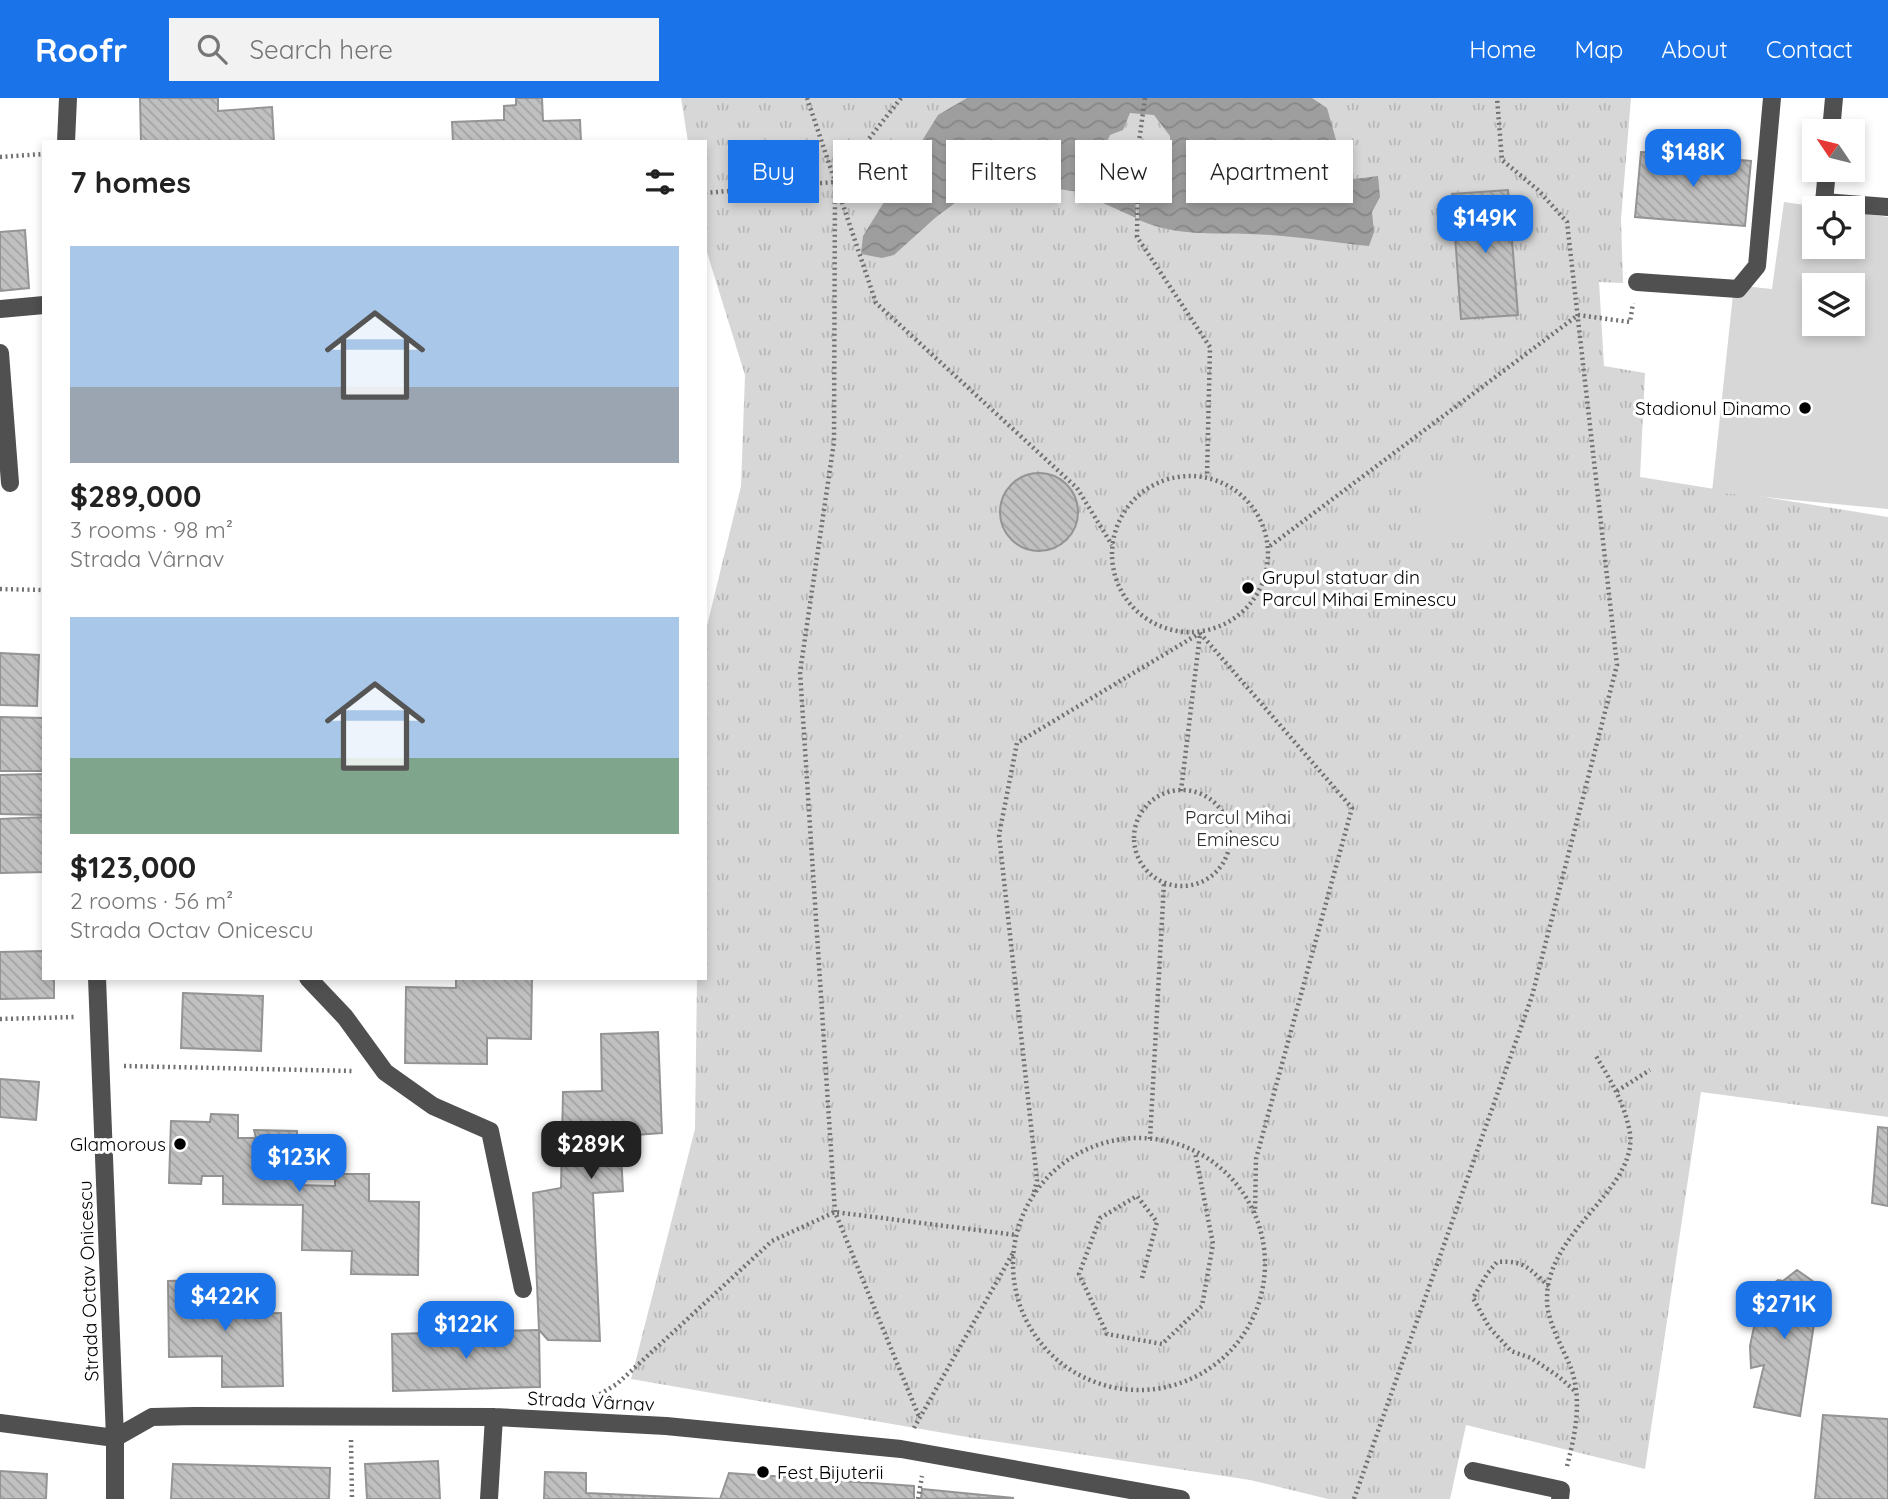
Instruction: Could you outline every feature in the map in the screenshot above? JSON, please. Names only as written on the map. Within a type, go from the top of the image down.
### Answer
[{"type":"street","points":[[66,140],[68,98]]},
{"type":"street","points":[[1637,282],[1738,289],[1758,266],[1772,98]]},
{"type":"street","points":[[1832,119],[1835,98]]},
{"type":"street","points":[[1826,182],[1824,202],[1888,206]]},
{"type":"street","points":[[0,309],[42,305]]},
{"type":"street","points":[[0,354],[10,483]]},
{"type":"street","name":"Strada Octav Onicescu","points":[[97,980],[115,1438],[115,1499]]},
{"type":"street","points":[[309,980],[345,1017],[385,1072],[433,1106],[491,1131],[523,1289]]},
{"type":"street","points":[[489,1499],[494,1416]]},
{"type":"street","name":"Strada Vârnav","points":[[115,1438],[152,1418],[494,1416],[607,1422],[901,1450],[1099,1492],[1181,1499]]},
{"type":"street","points":[[0,1423],[115,1438]]},
{"type":"street","points":[[1473,1471],[1560,1495]]},
{"type":"path","points":[[807,98],[833,176]]},
{"type":"path","points":[[868,140],[901,98]]},
{"type":"path","points":[[1144,98],[1138,149],[1137,237],[1210,347],[1207,477]]},
{"type":"path","points":[[1354,1499],[1532,996],[1617,665],[1567,222],[1538,190],[1502,160],[1497,98]]},
{"type":"path","points":[[0,157],[42,154]]},
{"type":"path","points":[[707,192],[833,182]]},
{"type":"path","points":[[835,203],[834,442],[800,672],[835,1212],[920,1419]]},
{"type":"path","points":[[842,203],[876,303],[1077,488],[1112,545]]},
{"type":"path","points":[[1269,546],[1578,315],[1630,322],[1637,282]]},
{"type":"path","points":[[1112,545],[1113,569],[1121,591],[1135,611],[1154,624],[1176,632],[1200,633],[1352,808],[1256,1159],[1255,1214],[1265,1255],[1262,1296],[1244,1335],[1216,1365],[1179,1385],[1137,1391],[1096,1384],[1060,1363],[1032,1332],[1016,1294],[1016,1235],[1034,1195],[1037,1180],[999,835],[1017,743],[1200,633],[1223,626],[1244,612],[1259,593],[1268,571],[1269,546],[1263,522],[1249,501],[1230,486],[1207,477],[1181,475],[1156,483],[1134,499],[1119,520],[1112,545]]},
{"type":"path","points":[[0,589],[42,590]]},
{"type":"path","points":[[1181,790],[1200,633]]},
{"type":"path","points":[[1181,790],[1210,799],[1227,824],[1227,854],[1220,868],[1195,885],[1164,883],[1150,875],[1140,862],[1134,846],[1134,830],[1140,815],[1150,802],[1181,790]]},
{"type":"path","points":[[1150,1139],[1164,883]]},
{"type":"path","points":[[0,1019],[98,1017]]},
{"type":"path","points":[[1560,1495],[1577,1426],[1572,1372],[1562,1351],[1547,1302],[1551,1274],[1561,1248],[1620,1175],[1628,1159],[1630,1131],[1617,1091],[1596,1056]]},
{"type":"path","points":[[101,1066],[385,1072]]},
{"type":"path","points":[[1617,1091],[1650,1070]]},
{"type":"path","points":[[1034,1195],[1056,1170],[1084,1151],[1116,1140],[1150,1139],[1195,1151],[1220,1167],[1240,1189],[1255,1214]]},
{"type":"path","points":[[1142,1278],[1157,1222],[1138,1196],[1100,1218],[1079,1274],[1107,1334],[1162,1344],[1202,1306],[1213,1244],[1195,1151]]},
{"type":"path","points":[[551,1421],[617,1384],[772,1241],[835,1212],[1016,1235]]},
{"type":"path","points":[[901,1450],[1014,1252]]},
{"type":"path","points":[[1549,1286],[1524,1265],[1515,1261],[1497,1262],[1473,1298],[1489,1327],[1511,1351],[1531,1358],[1558,1376],[1575,1392]]},
{"type":"path","points":[[350,1416],[352,1499]]},
{"type":"green space","name":"Parcul Mihai Eminescu","points":[[681,98],[1631,98],[1621,219],[1623,283],[1599,282],[1604,366],[1645,373],[1640,477],[1888,517],[1888,1117],[1701,1092],[1645,1469],[1466,1425],[1450,1499],[1328,1499],[1250,1480],[973,1438],[631,1379],[695,1129],[697,980],[707,980],[707,626],[741,486],[745,375],[707,252],[707,140],[688,140]]},
{"type":"green space","name":"Stadionul Dinamo","points":[[1784,202],[1802,205],[1802,259],[1865,259],[1865,214],[1888,217],[1888,509],[1712,492],[1734,285],[1772,289]]},
{"type":"green space","points":[[1424,465],[1495,470],[1489,545],[1418,540]]},
{"type":"water","points":[[967,98],[1312,98],[1327,108],[1336,140],[1186,140],[1186,203],[1353,203],[1353,178],[1378,176],[1380,197],[1372,212],[1374,232],[1369,246],[1280,236],[1180,231],[1139,220],[1139,203],[1172,203],[1172,140],[1154,115],[1130,113],[1123,130],[1110,135],[1108,140],[1075,140],[1075,191],[1061,189],[1061,140],[946,140],[946,203],[955,203],[894,255],[882,258],[861,254],[863,236],[883,203],[932,203],[932,140],[923,140],[938,115]]},
{"type":"water","points":[[1103,203],[1135,203],[1136,218]]},
{"type":"building","points":[[140,98],[218,98],[218,111],[272,107],[274,140],[141,140]]},
{"type":"building","points":[[516,98],[542,98],[543,121],[580,120],[581,140],[453,140],[452,122],[504,120],[504,106],[516,105]]},
{"type":"building","points":[[1641,152],[1751,161],[1745,226],[1635,217]]},
{"type":"building","points":[[1508,190],[1518,315],[1461,319],[1452,194]]},
{"type":"building","points":[[25,230],[29,288],[0,291],[0,232]]},
{"type":"building","points":[[1039,473],[1054,476],[1067,484],[1075,497],[1078,512],[1075,527],[1067,540],[1054,548],[1039,551],[1024,548],[1011,540],[1003,527],[1000,512],[1003,497],[1011,484],[1024,476]]},
{"type":"building","points":[[0,653],[39,655],[37,706],[0,705]]},
{"type":"building","points":[[0,717],[42,718],[42,771],[0,771]]},
{"type":"building","points":[[42,774],[42,815],[0,814],[0,775]]},
{"type":"building","points":[[42,817],[42,872],[0,873],[0,819]]},
{"type":"building","points":[[42,951],[42,980],[54,980],[54,998],[0,999],[0,952]]},
{"type":"building","points":[[456,980],[532,980],[531,1039],[487,1038],[487,1064],[405,1063],[406,987],[456,988]]},
{"type":"building","points":[[183,993],[263,996],[261,1051],[181,1048]]},
{"type":"building","points":[[658,1032],[662,1133],[620,1136],[623,1191],[593,1193],[600,1341],[548,1340],[539,1330],[533,1193],[561,1188],[563,1092],[602,1091],[601,1034]]},
{"type":"building","points":[[0,1079],[39,1082],[36,1120],[0,1117]]},
{"type":"building","points":[[211,1114],[238,1115],[238,1138],[256,1138],[254,1130],[297,1131],[296,1185],[335,1186],[335,1174],[369,1174],[369,1201],[419,1202],[418,1275],[351,1274],[352,1251],[302,1250],[303,1205],[223,1204],[223,1176],[202,1176],[201,1184],[169,1183],[171,1121],[210,1122]]},
{"type":"building","points":[[1878,1127],[1888,1128],[1888,1206],[1872,1203]]},
{"type":"building","points":[[1797,1270],[1828,1292],[1817,1304],[1800,1416],[1754,1407],[1764,1365],[1751,1368],[1750,1346],[1755,1302],[1762,1292]]},
{"type":"building","points":[[239,1279],[228,1314],[281,1313],[283,1386],[222,1387],[222,1356],[169,1357],[168,1281]]},
{"type":"building","points":[[539,1330],[540,1387],[393,1391],[392,1334]]},
{"type":"building","points":[[1823,1415],[1888,1419],[1888,1499],[1815,1499]]},
{"type":"building","points":[[438,1461],[440,1499],[367,1499],[365,1464]]},
{"type":"building","points":[[173,1464],[330,1468],[329,1499],[171,1499]]},
{"type":"building","points":[[0,1471],[47,1474],[46,1499],[0,1499]]},
{"type":"building","points":[[545,1472],[586,1473],[586,1493],[720,1499],[544,1499]]},
{"type":"building","points":[[729,1473],[914,1486],[914,1499],[720,1499]]},
{"type":"building","points":[[922,1489],[1014,1498],[921,1499]]},
{"type":"place","name":"Stadionul Dinamo","points":[[1805,408]]},
{"type":"place","name":"Grupul statuar din Parcul Mihai Eminescu","points":[[1248,588]]},
{"type":"place","name":"Glamorous","points":[[180,1144]]},
{"type":"place","name":"Fest Bijuterii","points":[[763,1472]]}]
